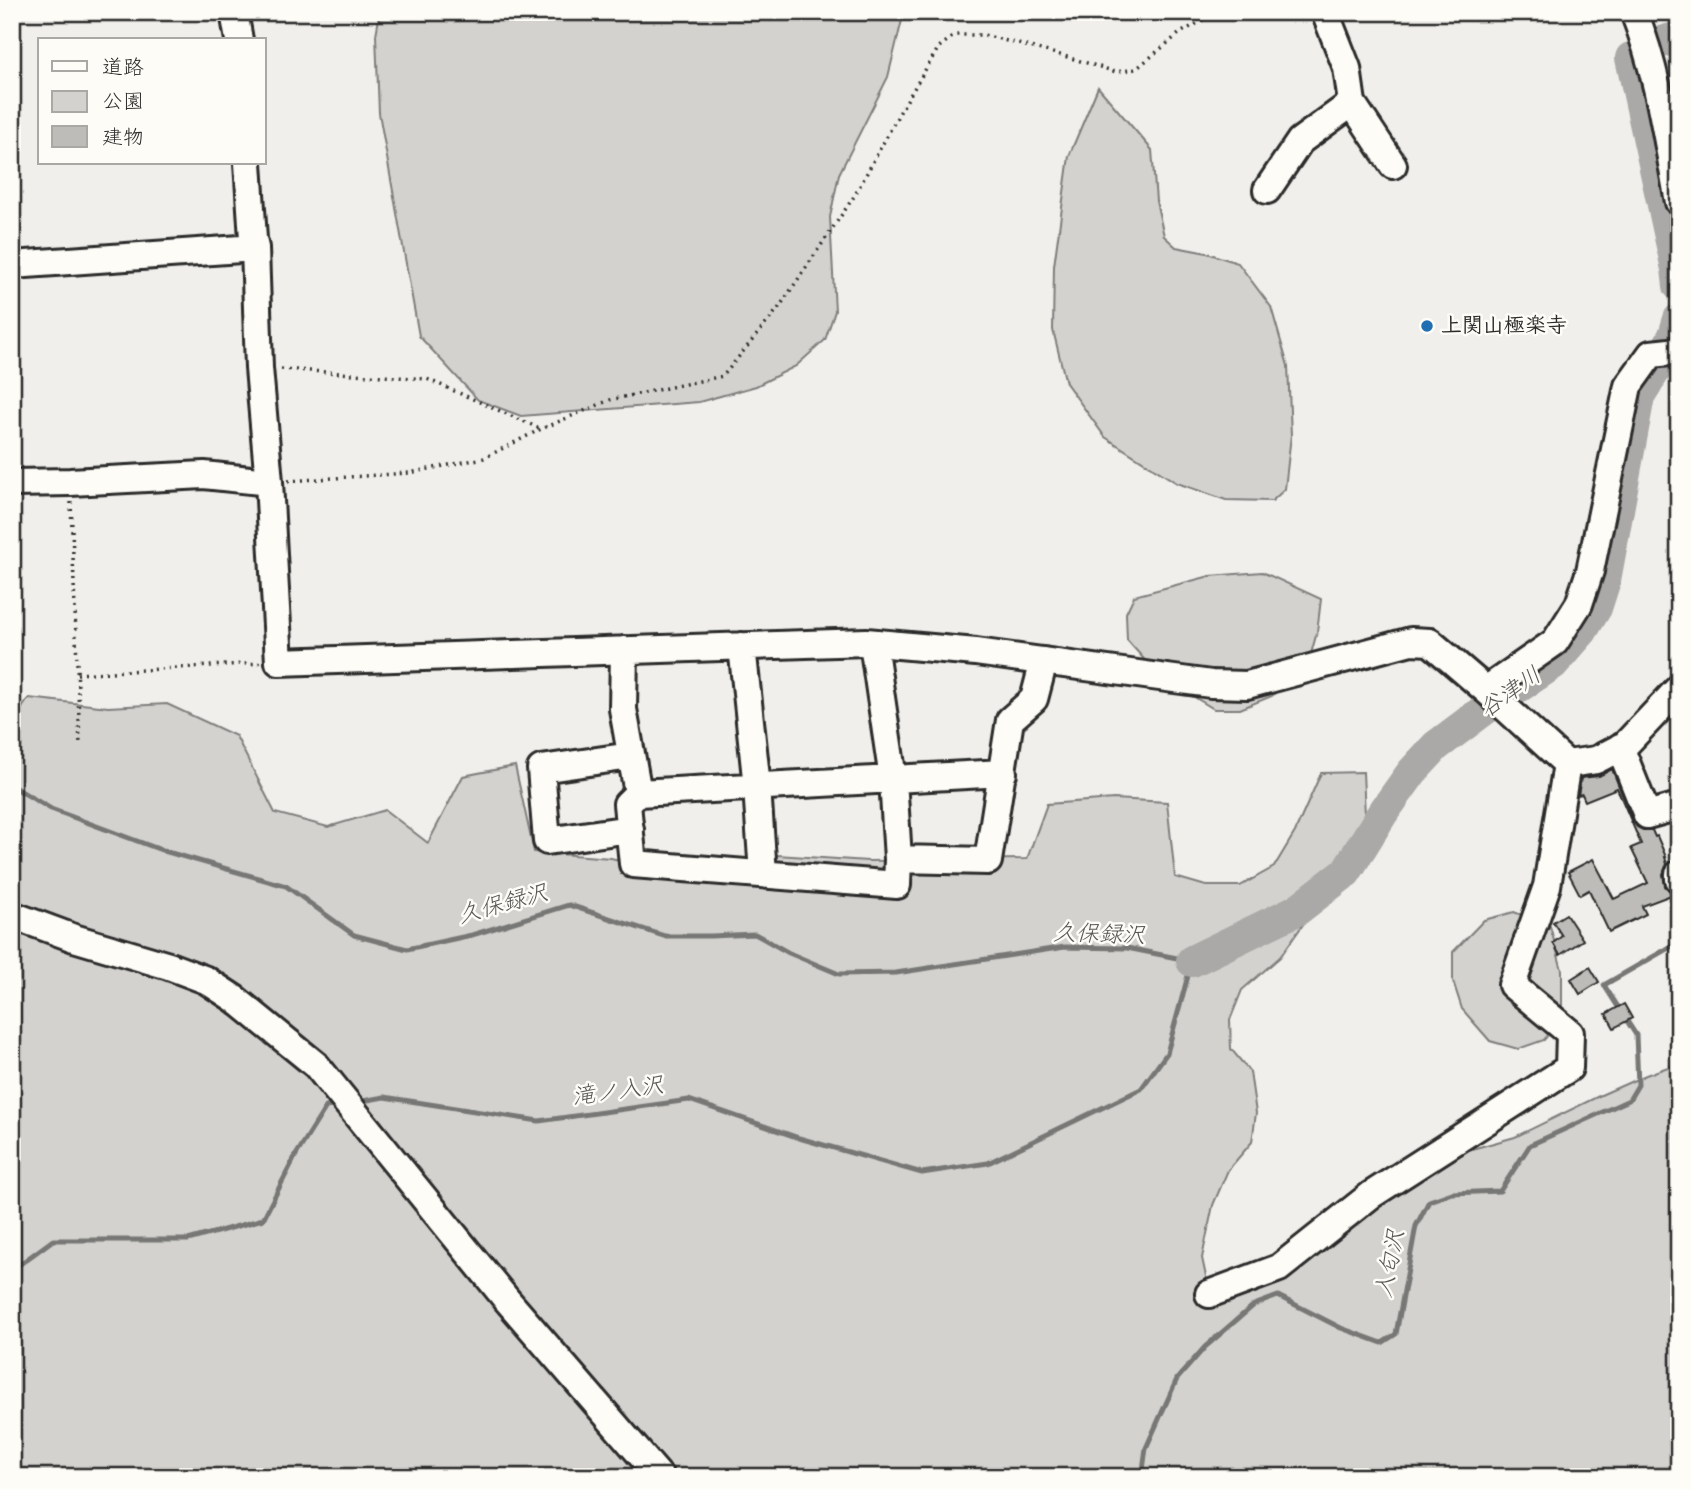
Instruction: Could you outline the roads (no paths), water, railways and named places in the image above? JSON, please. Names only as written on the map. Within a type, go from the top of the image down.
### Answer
[{"type":"street","points":[[234,12],[239,38]]},
{"type":"street","points":[[1325,12],[1346,68],[1352,103],[1393,165]]},
{"type":"street","points":[[1634,12],[1658,87],[1679,202]]},
{"type":"street","points":[[1267,190],[1300,141],[1352,103]]},
{"type":"street","points":[[248,164],[253,239],[256,248],[259,368],[269,482],[279,662],[873,643],[976,652],[1211,684],[1247,684],[1411,641],[1430,642],[1567,764]]},
{"type":"street","points":[[12,265],[256,248]]},
{"type":"street","points":[[1486,690],[1555,642],[1579,604],[1590,571],[1628,386],[1651,354],[1679,351]]},
{"type":"street","points":[[12,483],[204,475],[269,482]]},
{"type":"street","points":[[873,643],[894,779],[897,885],[633,864],[627,804],[638,793],[757,787],[894,779],[1003,773]]},
{"type":"street","points":[[742,646],[763,874]]},
{"type":"street","points":[[624,650],[623,709],[638,793]]},
{"type":"street","points":[[898,859],[988,861],[1010,720],[1034,699],[1044,662]]},
{"type":"street","points":[[1567,764],[1596,760],[1620,747],[1639,732],[1679,688]]},
{"type":"street","points":[[1620,747],[1647,815],[1679,806]]},
{"type":"street","points":[[630,829],[547,841],[541,769],[631,756]]},
{"type":"street","points":[[1209,1294],[1279,1268],[1371,1195],[1569,1068],[1570,1033],[1513,985],[1548,886],[1567,764]]},
{"type":"street","points":[[12,915],[74,938],[169,966],[206,980],[316,1065],[508,1300],[660,1477]]},
{"type":"waterway","name":"谷津川","points":[[1657,43],[1679,37]]},
{"type":"waterway","name":"谷津川","points":[[1631,58],[1679,286]]},
{"type":"waterway","name":"谷津川","points":[[1192,961],[1297,910],[1346,872],[1382,814],[1412,772],[1436,746],[1553,664],[1582,631],[1596,608],[1605,580],[1639,396],[1659,364],[1679,319]]},
{"type":"waterway","name":"久保録沢","points":[[12,786],[51,809],[164,851],[286,886],[354,935],[407,949],[472,935],[569,905],[664,936],[755,934],[789,953],[839,974],[896,973],[1065,947],[1127,948],[1192,961],[1167,1053],[1141,1089],[988,1163],[922,1173],[799,1138],[689,1100],[539,1121],[384,1097],[357,1102]]},
{"type":"waterway","name":"入匂沢","points":[[1142,1477],[1146,1448],[1177,1379],[1205,1347],[1254,1305],[1278,1296],[1341,1328],[1382,1343],[1396,1334],[1416,1226],[1429,1201],[1452,1193],[1500,1191],[1530,1145],[1629,1100],[1638,1085],[1636,1035],[1604,985],[1679,942]]},
{"type":"waterway","name":"滝ノ入沢","points":[[12,1270],[53,1240],[188,1240],[263,1219],[296,1155],[326,1107],[337,1105]]},
{"type":"place","name":"上関山極楽寺","points":[[1427,326]]}]
